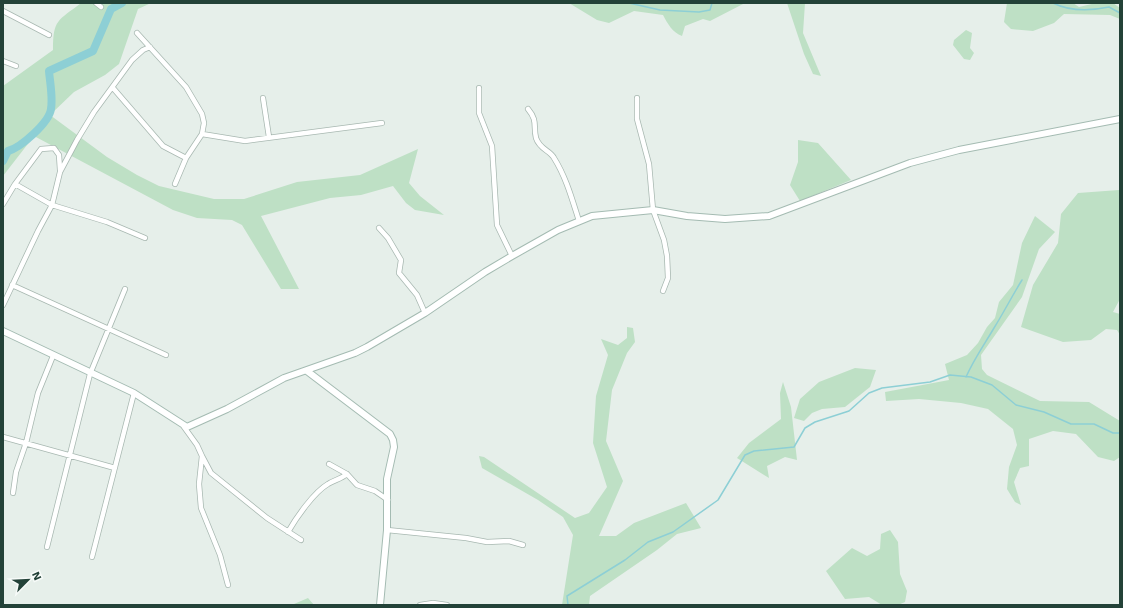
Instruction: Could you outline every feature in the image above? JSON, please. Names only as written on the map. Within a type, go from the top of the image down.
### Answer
[{"type":"main road","points":[[3,331],[90,374],[134,393],[184,427],[220,412],[284,378],[355,353],[425,313],[485,272],[512,256],[579,221],[592,216],[653,210],[687,216],[725,219],[769,216],[910,163],[959,150],[1120,119]]},
{"type":"main road","points":[[307,371],[390,434],[393,440],[394,447],[387,479],[388,530],[380,605]]},
{"type":"street","points":[[96,3],[101,7]]},
{"type":"street","points":[[3,11],[49,35]]},
{"type":"street","points":[[137,33],[186,87],[199,106],[204,123],[202,134],[186,158],[175,184]]},
{"type":"street","points":[[3,305],[52,205],[60,172],[94,112],[132,60],[143,50],[150,47]]},
{"type":"street","points":[[3,60],[16,66]]},
{"type":"street","points":[[112,88],[163,146],[186,158]]},
{"type":"street","points":[[479,88],[479,112],[492,146],[497,225],[512,256]]},
{"type":"street","points":[[263,98],[269,137]]},
{"type":"street","points":[[637,98],[637,119],[649,164],[653,210],[664,240],[667,256],[668,278],[662,291]]},
{"type":"street","points":[[528,109],[535,118],[536,138],[543,150],[553,155],[568,188],[579,221]]},
{"type":"street","points":[[202,134],[245,141],[382,123]]},
{"type":"street","points":[[3,204],[15,184],[41,149],[54,148],[59,153],[60,172]]},
{"type":"street","points":[[15,184],[52,205],[108,222],[145,238]]},
{"type":"street","points":[[379,228],[388,238],[401,260],[399,273],[417,295],[425,313]]},
{"type":"street","points":[[12,285],[108,330],[166,355]]},
{"type":"street","points":[[47,547],[90,374],[125,289]]},
{"type":"street","points":[[13,493],[16,472],[26,443],[38,393],[53,356]]},
{"type":"street","points":[[92,557],[134,393]]},
{"type":"street","points":[[184,427],[197,445],[211,473],[267,518],[302,540]]},
{"type":"street","points":[[3,437],[69,456],[89,459],[115,468]]},
{"type":"street","points":[[202,456],[199,484],[201,508],[220,555],[228,585]]},
{"type":"street","points":[[329,464],[347,474],[357,485],[375,491],[388,500]]},
{"type":"street","points":[[288,532],[299,513],[327,484],[341,479],[347,474]]},
{"type":"street","points":[[388,530],[466,538],[486,542],[509,541],[524,545]]},
{"type":"street","points":[[420,605],[429,603],[447,605]]},
{"type":"green space","points":[[81,3],[151,3],[138,9],[119,64],[105,75],[74,92],[50,115],[107,157],[137,175],[159,186],[214,199],[244,199],[297,182],[360,175],[418,149],[409,183],[420,196],[444,215],[415,210],[406,203],[393,186],[361,195],[330,198],[261,216],[299,289],[281,289],[242,225],[232,220],[197,218],[173,210],[34,136],[3,176],[3,86],[53,50],[54,32],[58,22]]},
{"type":"green space","points":[[569,3],[745,3],[710,21],[703,19],[685,26],[682,36],[673,30],[663,15],[634,11],[609,23],[597,20]]},
{"type":"green space","points":[[787,3],[805,3],[803,33],[821,76],[813,74],[804,54]]},
{"type":"green space","points":[[1007,3],[1073,3],[1079,7],[1096,3],[1113,3],[1120,8],[1120,19],[1110,15],[1064,14],[1054,23],[1033,31],[1011,29],[1004,22]]},
{"type":"green space","points":[[966,30],[972,33],[970,48],[974,53],[970,60],[964,59],[953,45],[954,40]]},
{"type":"green space","points":[[798,140],[818,143],[851,180],[800,201],[790,185],[798,162]]},
{"type":"green space","points":[[1119,190],[1120,299],[1113,312],[1120,314],[1120,335],[1117,330],[1106,329],[1091,340],[1063,342],[1021,327],[1033,285],[1058,243],[1061,214],[1078,193]]},
{"type":"green space","points":[[1035,216],[1055,232],[1039,249],[1022,297],[981,355],[982,369],[987,375],[1040,401],[1089,402],[1120,421],[1120,457],[1114,461],[1098,457],[1076,434],[1053,431],[1029,439],[1029,466],[1020,468],[1014,482],[1021,505],[1015,502],[1007,489],[1009,467],[1017,445],[1013,429],[988,409],[961,403],[919,399],[886,401],[885,392],[949,380],[945,364],[967,355],[978,343],[987,327],[995,318],[999,302],[1013,285],[1022,243]]},
{"type":"green space","points":[[627,327],[633,328],[635,342],[627,353],[612,390],[606,441],[623,481],[599,536],[616,536],[634,523],[686,503],[701,528],[677,534],[657,550],[590,596],[589,605],[562,605],[573,535],[563,517],[538,500],[482,468],[479,456],[484,457],[575,518],[589,513],[607,487],[593,443],[596,396],[608,355],[601,339],[618,345],[627,338]]},
{"type":"green space","points":[[855,368],[876,370],[870,387],[845,407],[822,409],[812,413],[804,421],[794,418],[800,399],[819,382]]},
{"type":"green space","points":[[783,382],[791,407],[797,460],[785,457],[767,466],[769,478],[737,458],[749,443],[781,419],[780,393]]},
{"type":"green space","points":[[890,530],[898,542],[900,574],[907,591],[905,602],[898,605],[882,605],[869,597],[845,599],[826,571],[852,548],[867,556],[880,549],[881,534]]},
{"type":"green space","points":[[308,598],[314,605],[292,605],[294,604]]},
{"type":"waterway","points":[[3,161],[8,151],[20,145],[40,128],[49,115],[52,100],[49,71],[93,51],[111,9],[122,3]]},
{"type":"waterway","points":[[593,3],[603,3]]},
{"type":"waterway","points":[[629,3],[660,10],[699,12],[710,10],[712,3]]},
{"type":"waterway","points":[[1053,3],[1067,8],[1081,10],[1109,7],[1120,13]]},
{"type":"waterway","points":[[966,377],[1022,280]]},
{"type":"waterway","points":[[568,605],[567,596],[625,560],[648,542],[673,532],[718,500],[745,455],[754,451],[794,447],[805,428],[815,422],[849,411],[869,393],[882,388],[930,382],[950,375],[971,377],[992,385],[1016,405],[1044,412],[1071,424],[1094,424],[1113,433],[1120,433]]}]
